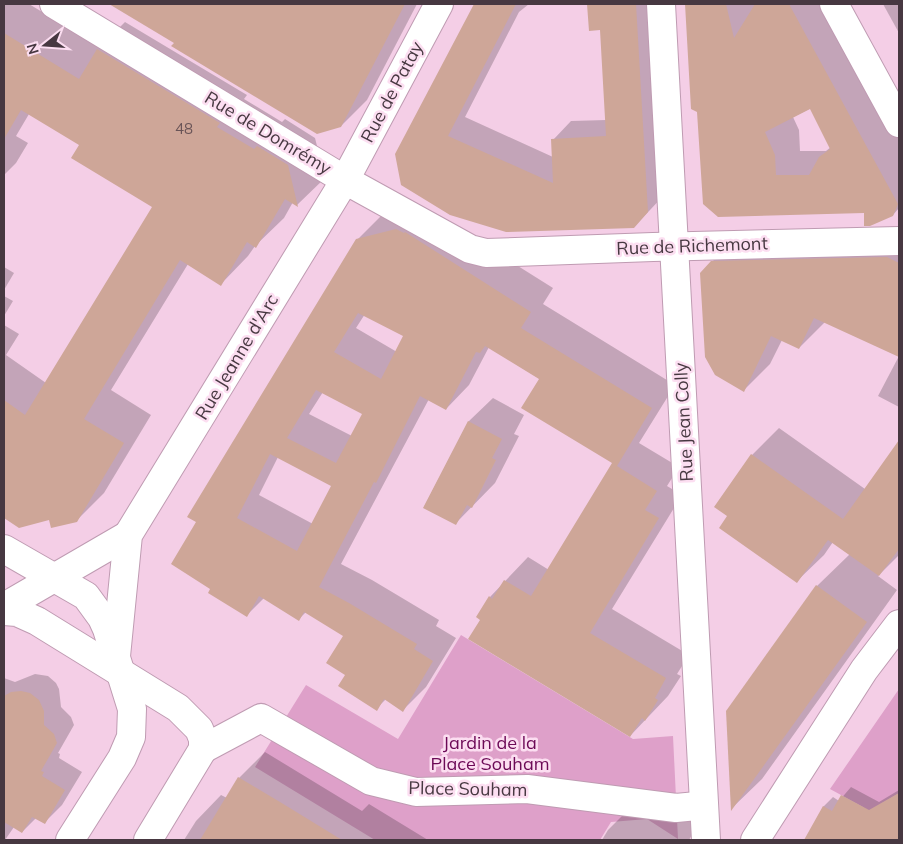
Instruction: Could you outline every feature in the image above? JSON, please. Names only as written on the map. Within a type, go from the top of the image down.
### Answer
[{"type":"street","name":"Rue de Domrémy","points":[[54,4],[345,180],[470,249],[486,253]]},
{"type":"street","name":"Rue de Patay","points":[[345,180],[439,4]]},
{"type":"street","name":"Rue Jean Colly","points":[[661,4],[706,840]]},
{"type":"street","points":[[834,4],[899,123]]},
{"type":"street","name":"Rue Jeanne d'Arc","points":[[119,665],[128,535],[345,180]]},
{"type":"street","name":"Rue de Richemont","points":[[486,253],[899,241]]},
{"type":"street","name":"Rue Jeanne d'Arc","points":[[4,607],[128,535]]},
{"type":"street","points":[[4,549],[86,596],[102,618],[132,709],[131,737],[122,758],[70,840]]},
{"type":"street","points":[[4,611],[17,612],[37,620],[119,665],[178,708],[199,729],[203,739],[203,749],[148,840]]},
{"type":"street","points":[[755,840],[864,670],[899,624]]},
{"type":"street","name":"Place Souham","points":[[203,749],[261,718],[371,781],[416,792],[527,789],[676,808],[697,806]]},
{"type":"green space","name":"Jardin de la Place Souham","points":[[461,635],[633,739],[673,736],[678,839],[647,819],[611,822],[600,840],[375,840],[255,767],[306,685],[398,739]]},
{"type":"green space","points":[[899,689],[899,793],[879,805],[873,815],[863,807],[830,789]]},
{"type":"building","points":[[109,4],[405,4],[341,127],[317,134],[171,46],[174,43]]},
{"type":"building","points":[[474,4],[516,4],[448,136],[553,183],[551,139],[606,136],[600,30],[589,31],[587,4],[636,4],[648,212],[634,228],[506,232],[450,215],[401,185],[395,154]]},
{"type":"building","points":[[685,4],[726,4],[734,38],[755,4],[789,4],[898,204],[893,216],[870,226],[864,226],[864,213],[718,217],[703,204],[697,112],[691,109]],"holes":[[[810,109],[830,149],[819,157],[809,175],[776,175],[775,155],[765,132]]]},
{"type":"building","points":[[4,33],[79,79],[97,49],[220,123],[217,127],[254,149],[257,146],[288,165],[298,207],[285,199],[256,248],[247,242],[221,286],[180,260],[84,419],[124,443],[77,522],[51,528],[49,520],[19,528],[4,518],[4,400],[25,415],[152,207],[71,158],[79,145],[21,110],[4,139]]},
{"type":"building","points":[[396,229],[405,232],[531,312],[521,328],[652,408],[617,466],[657,491],[645,510],[659,518],[590,633],[666,678],[655,698],[658,700],[645,721],[642,718],[630,737],[468,639],[480,620],[476,617],[489,596],[492,599],[504,580],[531,596],[612,463],[521,408],[539,379],[485,346],[480,353],[476,352],[446,410],[420,396],[376,483],[374,482],[319,587],[417,644],[414,649],[433,661],[403,712],[384,699],[377,711],[338,686],[345,675],[326,663],[343,636],[304,612],[299,621],[259,596],[247,617],[208,593],[210,589],[171,564],[196,522],[187,517],[356,239]],"holes":[[[358,313],[403,336],[381,379],[334,352]],[[316,390],[362,414],[336,463],[287,438]],[[270,454],[331,486],[297,551],[237,518]]]},
{"type":"building","points":[[887,257],[899,263],[899,357],[814,318],[799,349],[771,336],[744,392],[715,375],[705,357],[700,273],[711,261]]},
{"type":"building","points":[[468,421],[502,439],[492,458],[496,460],[472,508],[467,505],[456,525],[423,508]]},
{"type":"building","points":[[899,440],[899,549],[879,576],[828,540],[797,583],[719,528],[727,516],[714,507],[751,454],[843,519]]},
{"type":"building","points":[[816,585],[867,622],[731,811],[726,711]]},
{"type":"building","points":[[21,691],[30,693],[39,700],[44,711],[44,725],[54,734],[57,743],[41,771],[44,772],[42,776],[65,790],[45,824],[32,817],[22,833],[4,822],[4,696],[11,692]]},
{"type":"building","points":[[238,777],[280,802],[342,840],[200,840]]},
{"type":"building","points":[[899,793],[899,840],[804,840],[823,806],[832,811],[841,795],[869,810]]}]
